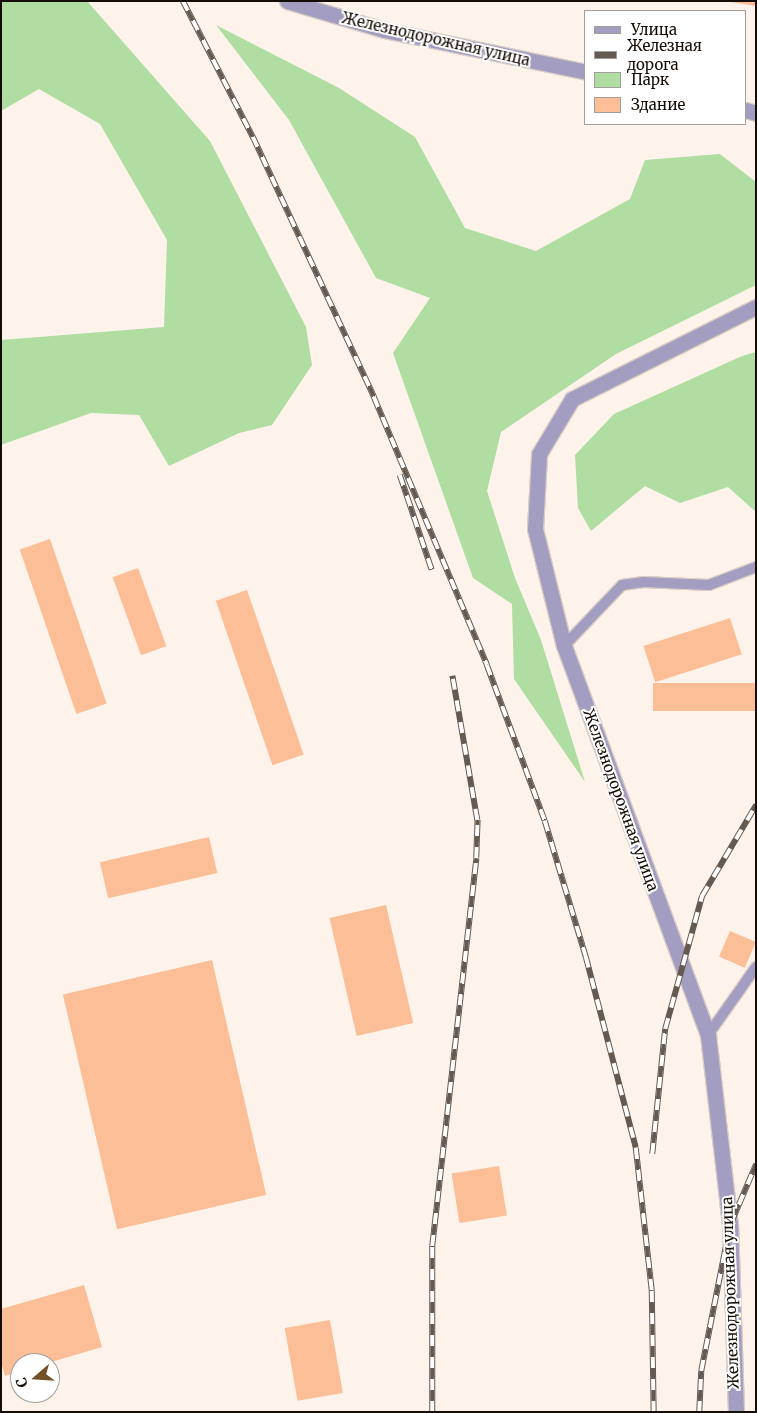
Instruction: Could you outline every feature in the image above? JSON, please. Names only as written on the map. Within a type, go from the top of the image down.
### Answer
[{"type":"street","name":"Железнодорожная улица","points":[[287,1],[384,30],[584,72]]},
{"type":"street","name":"Железнодорожная улица","points":[[736,1412],[730,1225],[708,1034],[564,646],[535,529],[539,454],[572,399],[756,307]]},
{"type":"lane","points":[[564,646],[622,585],[644,582],[709,585],[756,567]]},
{"type":"lane","points":[[708,1034],[756,967]]},
{"type":"green space","points":[[1,1],[87,1],[210,141],[306,327],[312,365],[272,425],[239,433],[169,466],[139,415],[91,413],[1,445],[1,340],[164,327],[167,240],[100,124],[39,89],[1,111]]},
{"type":"green space","points":[[216,25],[339,88],[415,137],[465,228],[536,251],[630,199],[645,160],[720,154],[756,182],[756,285],[616,354],[501,432],[487,491],[515,578],[541,640],[585,782],[514,679],[512,604],[473,578],[393,353],[430,298],[376,278],[289,120]]},
{"type":"green space","points":[[756,352],[756,512],[728,487],[680,503],[645,486],[591,531],[578,508],[575,455],[614,414],[742,356]]},
{"type":"building","points":[[756,1],[756,6],[730,2]]},
{"type":"building","points":[[50,539],[107,704],[76,714],[20,549]]},
{"type":"building","points":[[138,568],[166,646],[141,655],[113,577]]},
{"type":"building","points":[[247,590],[304,755],[272,765],[216,601]]},
{"type":"building","points":[[730,618],[742,654],[655,682],[643,646]]},
{"type":"building","points":[[653,683],[756,683],[756,711],[653,711]]},
{"type":"building","points":[[209,837],[217,873],[108,898],[100,862]]},
{"type":"building","points":[[386,905],[413,1023],[357,1036],[329,918]]},
{"type":"building","points":[[730,931],[756,942],[745,968],[719,957]]},
{"type":"building","points":[[212,960],[266,1195],[117,1229],[63,994]]},
{"type":"building","points":[[499,1166],[507,1215],[459,1223],[452,1174]]},
{"type":"building","points":[[84,1285],[102,1347],[60,1359],[60,1353],[10,1353],[10,1374],[5,1376],[1,1362],[1,1309]]},
{"type":"building","points":[[330,1320],[343,1393],[298,1401],[285,1328]]},
{"type":"railway","points":[[183,1],[253,137],[374,397],[487,665],[545,821],[586,957],[636,1148],[652,1291],[654,1412]]},
{"type":"railway","points":[[400,475],[432,570]]},
{"type":"railway","points":[[432,1412],[432,1246],[476,858],[477,820],[452,676]]},
{"type":"railway","points":[[652,1154],[665,1029],[702,896],[756,805]]},
{"type":"railway","points":[[699,1412],[701,1371],[730,1225],[756,1164]]}]
